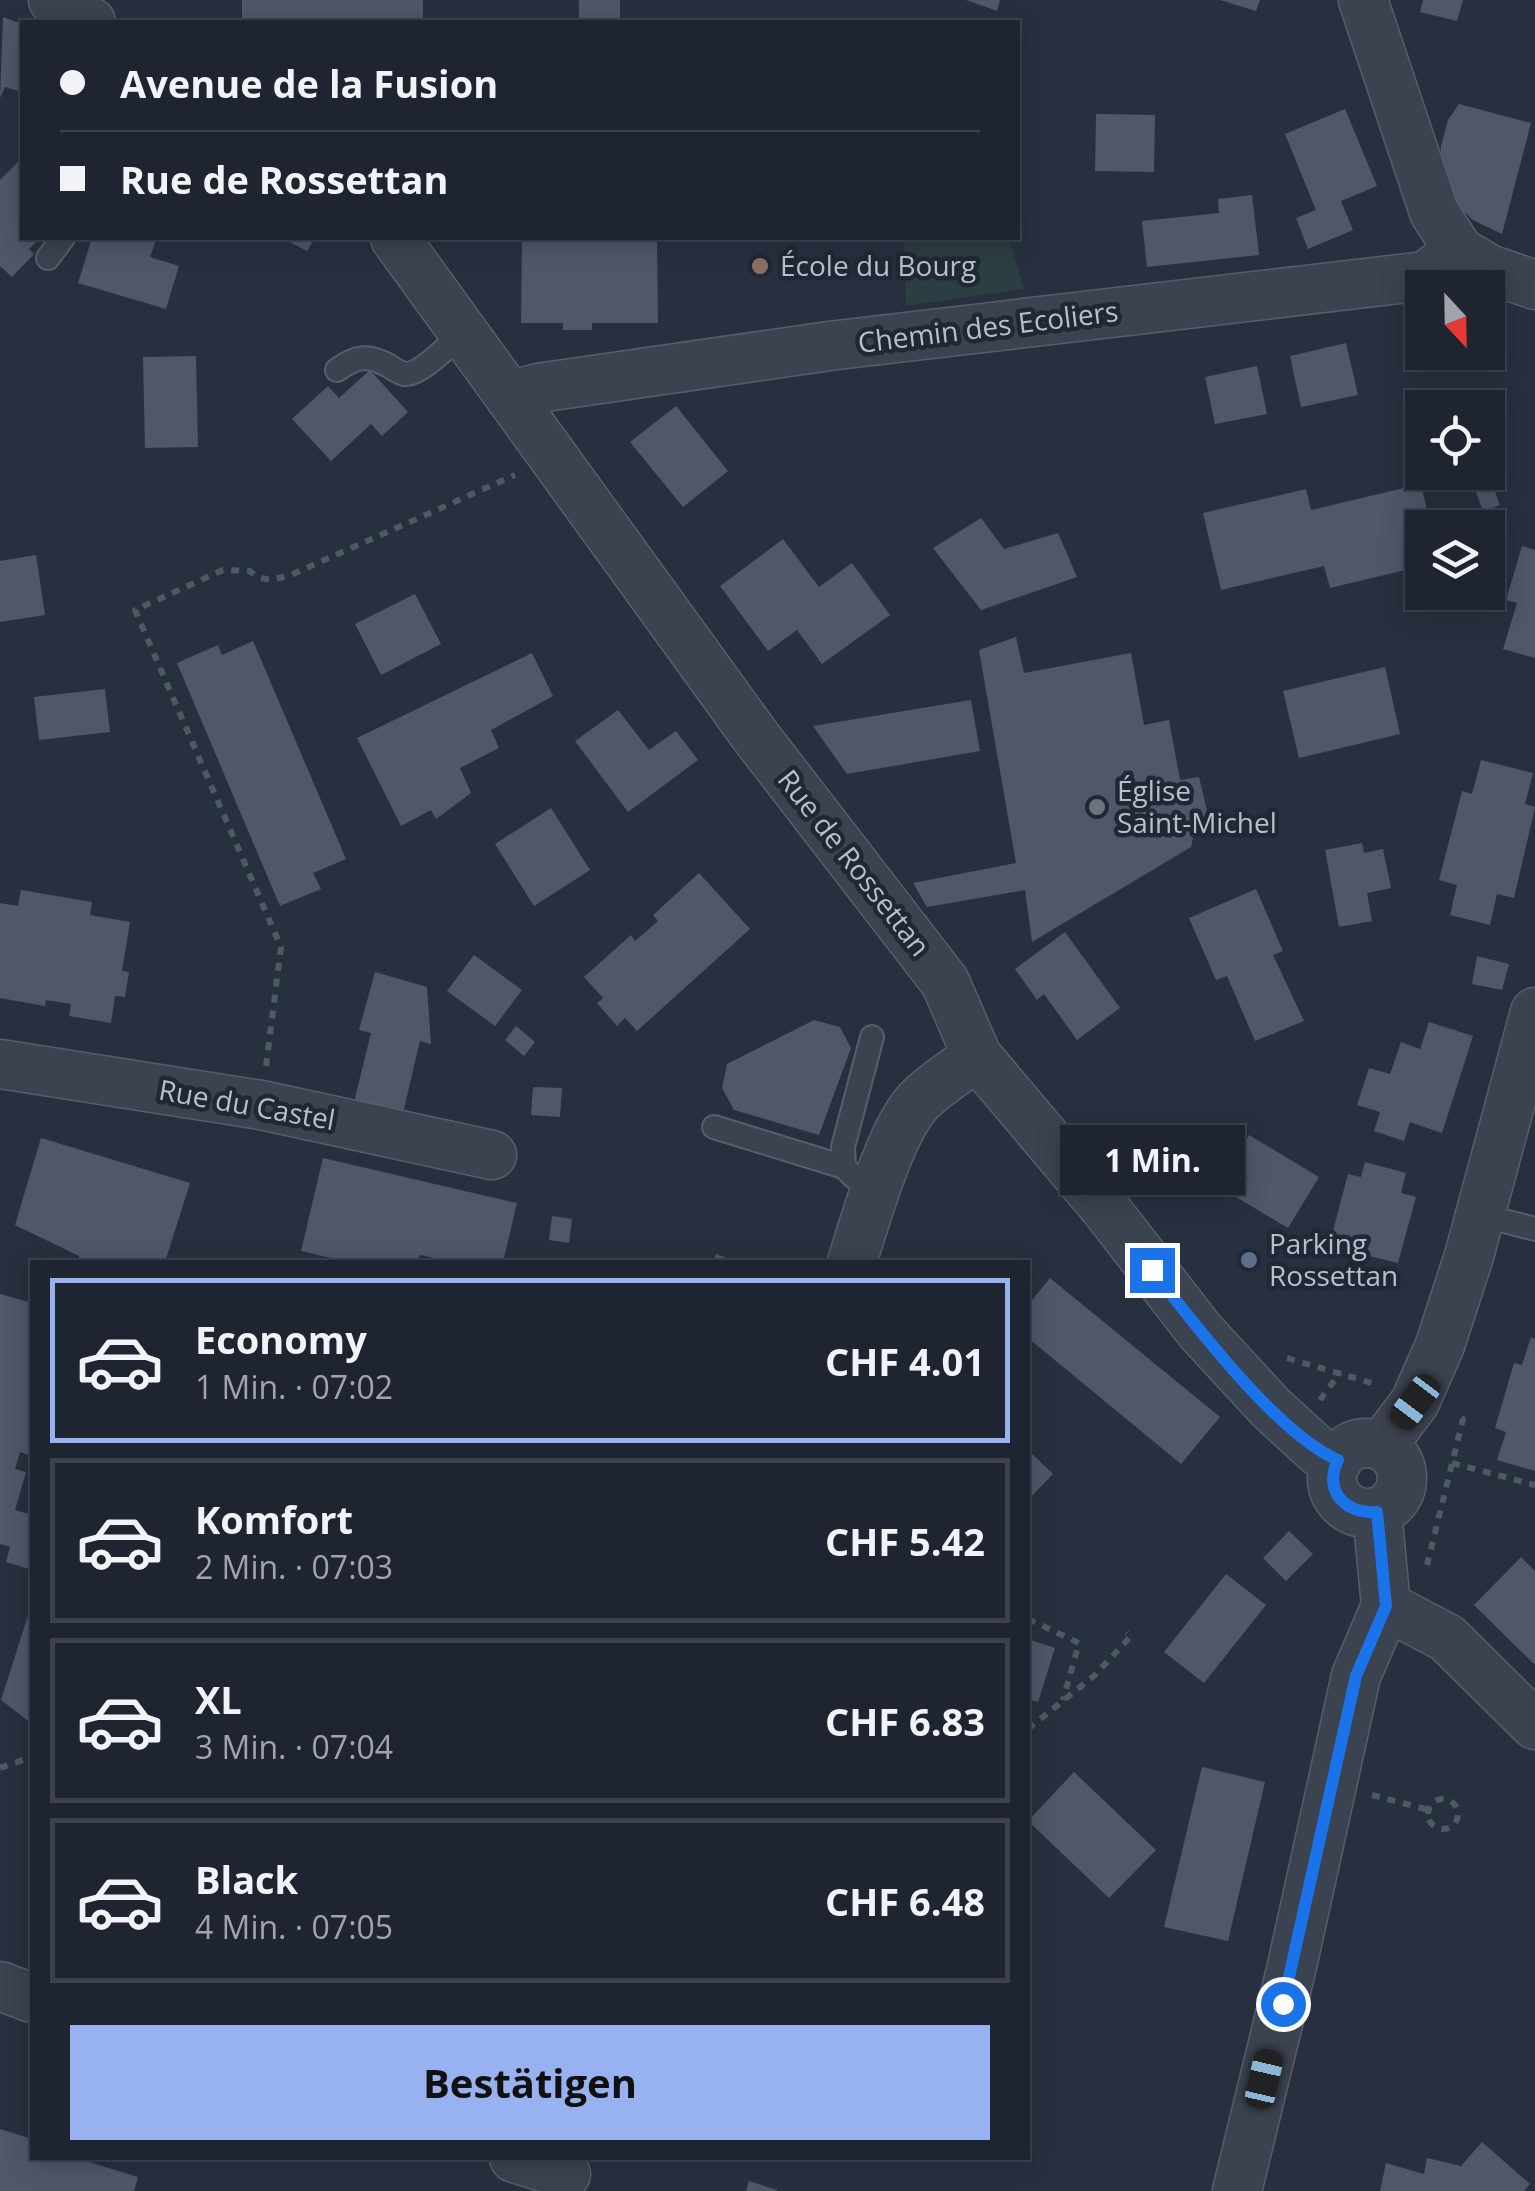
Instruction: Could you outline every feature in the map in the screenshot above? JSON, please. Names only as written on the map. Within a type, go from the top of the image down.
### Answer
[{"type":"street","points":[[53,0],[87,20]]},
{"type":"street","points":[[1363,0],[1434,212],[1459,252],[1489,268],[1535,284]]},
{"type":"street","name":"Rue de Rossettan","points":[[396,240],[756,737],[946,982],[978,1056],[1105,1208],[1200,1331],[1270,1408],[1318,1452],[1338,1460]]},
{"type":"street","name":"Chemin des Ecoliers","points":[[512,395],[829,346],[1424,276],[1459,252]]},
{"type":"street","points":[[1382,1446],[1415,1402],[1434,1359],[1470,1256],[1535,1012]]},
{"type":"street","points":[[852,1260],[861,1176],[917,1102],[978,1056]]},
{"type":"street","name":"Rue du Castel","points":[[0,1064],[261,1105],[492,1155]]},
{"type":"street","points":[[1360,1444],[1382,1446],[1396,1459],[1402,1477],[1393,1502],[1377,1512],[1356,1511],[1339,1499],[1332,1480],[1338,1460],[1360,1444]]},
{"type":"street","points":[[1237,2191],[1356,1676],[1400,1612],[1377,1512]]},
{"type":"street","points":[[1400,1612],[1447,1638],[1535,1726]]},
{"type":"street","points":[[0,1986],[30,1997]]},
{"type":"street","points":[[520,2160],[566,2174]]},
{"type":"lane","points":[[48,258],[62,240]]},
{"type":"lane","points":[[337,370],[364,357],[379,360],[403,374],[411,373],[424,367],[464,332]]},
{"type":"lane","points":[[861,1176],[843,1147],[872,1037]]},
{"type":"lane","points":[[714,1127],[861,1176]]},
{"type":"lane","points":[[1480,1215],[1535,1229]]},
{"type":"path","points":[[261,1105],[281,947],[135,610],[223,570],[250,571],[270,581],[294,574],[518,474]]},
{"type":"path","points":[[1283,1357],[1393,1389]]},
{"type":"path","points":[[1400,1612],[1452,1464],[1463,1419]]},
{"type":"path","points":[[1452,1464],[1535,1485]]},
{"type":"path","points":[[1030,1620],[1080,1643],[1063,1701]]},
{"type":"path","points":[[1030,1727],[1114,1655],[1131,1636],[1127,1632]]},
{"type":"path","points":[[0,1768],[30,1758]]},
{"type":"path","points":[[1332,1784],[1428,1810]]},
{"type":"path","points":[[1441,1798],[1450,1800],[1458,1814],[1456,1822],[1449,1828],[1438,1828],[1430,1821],[1428,1810],[1441,1798]]},
{"type":"green space","points":[[904,240],[1010,240],[1024,289],[906,306]]},
{"type":"building","points":[[242,0],[423,0],[423,20],[242,20]]},
{"type":"building","points":[[579,0],[620,0],[620,20],[579,20]]},
{"type":"building","points":[[966,0],[1000,0],[997,11]]},
{"type":"building","points":[[1220,0],[1260,0],[1256,11]]},
{"type":"building","points":[[1423,0],[1463,0],[1457,21],[1420,12]]},
{"type":"building","points":[[3,17],[20,23],[20,91],[5,87],[0,98]]},
{"type":"building","points":[[1459,104],[1531,123],[1502,234],[1473,220],[1458,206],[1447,187],[1440,165],[1441,146],[1448,120]]},
{"type":"building","points":[[1345,109],[1377,186],[1341,201],[1353,230],[1308,249],[1296,218],[1316,210],[1285,134]]},
{"type":"building","points":[[1096,114],[1155,115],[1154,172],[1095,171]]},
{"type":"building","points":[[20,160],[20,240],[38,240],[29,249],[34,254],[12,277],[0,266],[0,180]]},
{"type":"building","points":[[1252,195],[1259,255],[1147,267],[1142,221],[1219,213],[1218,199]]},
{"type":"building","points":[[91,240],[156,240],[150,257],[179,266],[166,309],[78,283]]},
{"type":"building","points":[[286,240],[314,240],[307,251]]},
{"type":"building","points":[[522,240],[657,240],[658,323],[592,323],[592,330],[563,330],[563,323],[521,323]]},
{"type":"building","points":[[1346,343],[1358,395],[1301,407],[1290,356]]},
{"type":"building","points":[[196,356],[198,447],[145,448],[143,357]]},
{"type":"building","points":[[1257,366],[1267,414],[1215,424],[1205,377]]},
{"type":"building","points":[[370,370],[408,412],[382,436],[371,424],[331,461],[292,419],[328,386],[339,398]]},
{"type":"building","points":[[676,406],[728,471],[683,507],[630,442]]},
{"type":"building","points":[[1405,488],[1422,490],[1427,510],[1405,510],[1405,570],[1330,588],[1324,566],[1221,590],[1203,513],[1306,489],[1311,510]]},
{"type":"building","points":[[1475,490],[1494,490],[1500,505],[1483,510]]},
{"type":"building","points":[[981,518],[1004,549],[1058,533],[1077,577],[981,610],[933,548]]},
{"type":"building","points":[[783,539],[819,587],[852,563],[890,615],[822,664],[797,630],[768,651],[720,586]]},
{"type":"building","points":[[1522,546],[1535,550],[1535,658],[1503,649],[1517,603],[1506,600]]},
{"type":"building","points":[[36,555],[45,615],[0,622],[0,561]]},
{"type":"building","points":[[415,594],[441,644],[381,675],[355,624]]},
{"type":"building","name":"Église Saint-Michel","points":[[1016,637],[1024,673],[1131,653],[1144,725],[1169,720],[1180,780],[1199,777],[1211,827],[1194,833],[1191,847],[1032,942],[1025,890],[927,907],[913,883],[1016,863],[979,650]]},
{"type":"building","points":[[253,641],[346,859],[313,873],[321,889],[280,906],[177,663],[218,645],[222,655]]},
{"type":"building","points":[[532,653],[553,696],[491,730],[499,748],[460,768],[471,793],[436,819],[431,810],[401,826],[357,738]]},
{"type":"building","points":[[1385,667],[1400,734],[1299,758],[1283,691]]},
{"type":"building","points":[[105,689],[110,732],[39,740],[34,697]]},
{"type":"building","points":[[971,700],[980,751],[847,774],[813,726]]},
{"type":"building","points":[[618,710],[649,750],[676,731],[698,760],[628,812],[575,741]]},
{"type":"building","points":[[1481,760],[1533,773],[1525,804],[1535,807],[1514,898],[1497,894],[1490,925],[1450,915],[1457,885],[1439,880],[1462,791],[1472,794]]},
{"type":"building","points":[[551,808],[590,870],[534,906],[495,844]]},
{"type":"building","points":[[1362,843],[1364,853],[1383,849],[1391,888],[1367,893],[1372,921],[1339,927],[1325,850]]},
{"type":"building","points":[[699,873],[750,929],[637,1031],[625,1018],[617,1026],[597,1003],[603,998],[584,977],[631,935],[635,941],[658,921],[653,915]]},
{"type":"building","points":[[1256,889],[1283,951],[1273,955],[1304,1021],[1255,1041],[1227,976],[1216,980],[1189,918]]},
{"type":"building","points":[[21,890],[92,902],[90,915],[130,922],[122,971],[129,972],[125,997],[115,996],[111,1023],[69,1016],[71,1004],[46,1000],[45,1006],[0,998],[0,903],[18,906]]},
{"type":"building","points":[[1065,932],[1120,1008],[1077,1040],[1044,994],[1037,1000],[1015,969]]},
{"type":"building","points":[[474,955],[522,990],[495,1026],[447,991]]},
{"type":"building","points":[[1477,956],[1509,964],[1502,990],[1472,984]]},
{"type":"building","points":[[375,972],[427,987],[431,1044],[420,1041],[402,1117],[354,1102],[371,1033],[359,1030]]},
{"type":"building","points":[[814,1020],[840,1027],[851,1048],[819,1135],[734,1110],[722,1088],[727,1064]]},
{"type":"building","points":[[1429,1022],[1473,1036],[1442,1133],[1410,1122],[1404,1141],[1374,1131],[1380,1112],[1357,1105],[1369,1068],[1390,1074],[1401,1042],[1420,1049]]},
{"type":"building","points":[[516,1026],[535,1042],[524,1056],[505,1040]]},
{"type":"building","points":[[533,1087],[562,1088],[560,1117],[531,1115]]},
{"type":"building","points":[[1249,1135],[1319,1177],[1288,1228],[1236,1197],[1248,1176],[1230,1166]]},
{"type":"building","points":[[41,1138],[190,1183],[166,1260],[78,1260],[79,1256],[15,1225]]},
{"type":"building","points":[[323,1158],[517,1203],[503,1260],[444,1260],[420,1255],[419,1260],[339,1260],[301,1251]]},
{"type":"building","points":[[1365,1162],[1406,1173],[1401,1193],[1416,1197],[1398,1263],[1329,1246],[1348,1174],[1361,1177]]},
{"type":"building","points":[[552,1216],[572,1219],[569,1243],[549,1240]]},
{"type":"building","points":[[1050,1278],[1220,1417],[1181,1464],[1030,1340],[1030,1303]]},
{"type":"building","points":[[0,1294],[30,1302],[30,1455],[20,1452],[15,1469],[26,1472],[15,1510],[30,1514],[30,1569],[6,1562],[10,1547],[0,1544]]},
{"type":"building","points":[[1531,1337],[1535,1339],[1535,1471],[1497,1460],[1506,1432],[1495,1428],[1514,1363],[1522,1365]]},
{"type":"building","points":[[1030,1452],[1053,1474],[1030,1498]]},
{"type":"building","points":[[1289,1531],[1313,1554],[1286,1581],[1263,1558]]},
{"type":"building","points":[[1521,1557],[1535,1571],[1535,1665],[1474,1605]]},
{"type":"building","points":[[1226,1574],[1266,1605],[1204,1683],[1164,1652]]},
{"type":"building","points":[[30,1609],[30,1722],[1,1700]]},
{"type":"building","points":[[1030,1640],[1055,1648],[1038,1702],[1030,1700]]},
{"type":"building","points":[[1202,1767],[1265,1782],[1228,1941],[1164,1927]]},
{"type":"building","points":[[1074,1772],[1156,1850],[1109,1898],[1030,1819]]},
{"type":"building","points":[[0,2129],[30,2138],[30,2160],[90,2160],[138,2177],[134,2191],[0,2191]]},
{"type":"building","points":[[1482,2142],[1530,2184],[1524,2191],[1380,2191],[1386,2163],[1424,2174],[1427,2158],[1461,2166]]},
{"type":"building","points":[[749,2181],[777,2190],[777,2191],[746,2191]]},
{"type":"place","name":"École du Bourg","points":[[760,266]]},
{"type":"place","name":"Église Saint-Michel","points":[[1097,807]]},
{"type":"place","name":"Parking Rossettan","points":[[1249,1260]]},
{"type":"route","points":[[1152,1270],[1200,1331],[1270,1408],[1318,1452],[1338,1460],[1332,1480],[1339,1499],[1356,1511],[1377,1512],[1386,1606],[1356,1676],[1283,2004]]}]
